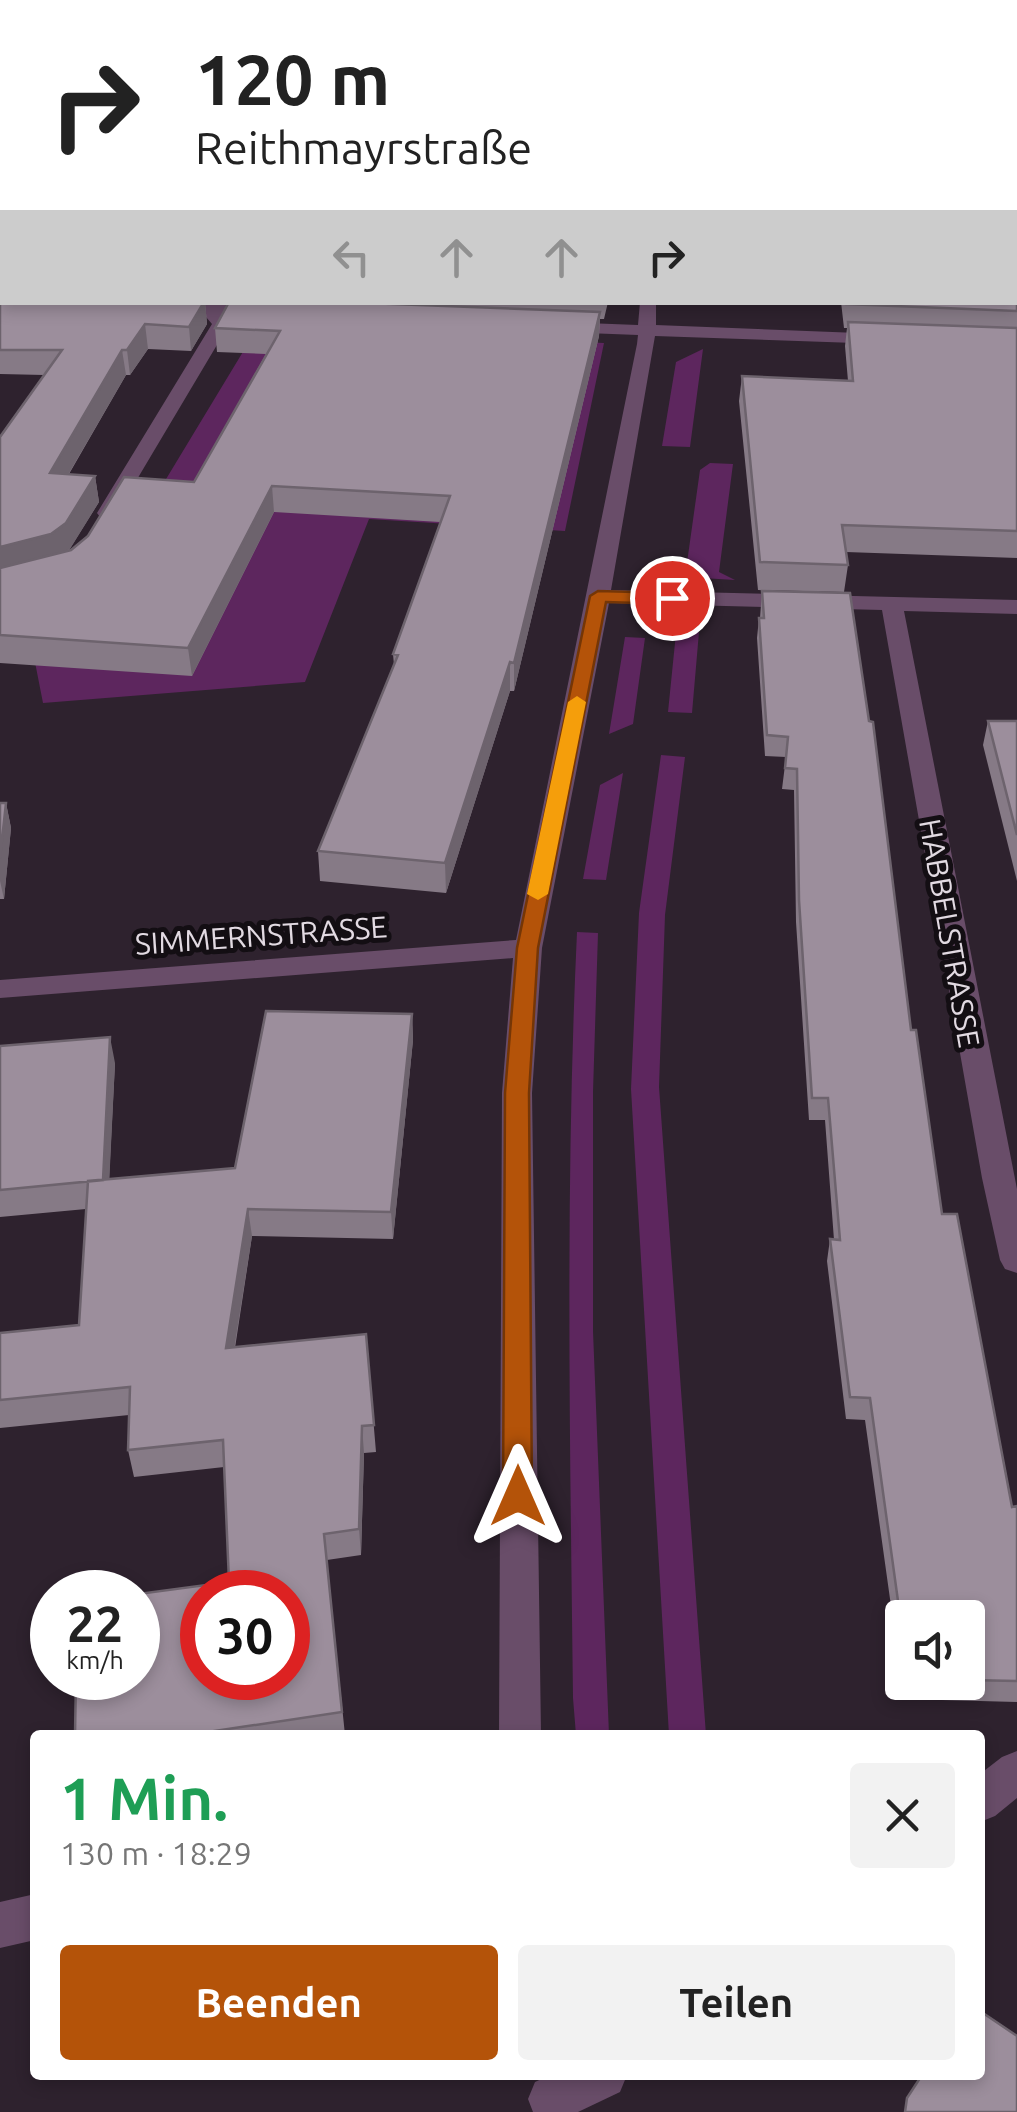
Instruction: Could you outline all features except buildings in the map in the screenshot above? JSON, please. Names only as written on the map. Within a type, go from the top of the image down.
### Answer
[{"type":"street","points":[[520,1730],[516,1128],[528,948],[598,596],[647,330],[648,305]]},
{"type":"street","points":[[149,311],[206,307],[289,315]]},
{"type":"street","points":[[101,523],[221,323],[206,307]]},
{"type":"street","points":[[535,326],[901,340]]},
{"type":"street","points":[[598,596],[1017,607]]},
{"type":"street","name":"HABBELSTRASSE","points":[[892,604],[949,934],[990,1146],[1017,1260]]},
{"type":"street","name":"SIMMERNSTRASSE","points":[[0,989],[528,948]]},
{"type":"street","points":[[985,1797],[1017,1770]]},
{"type":"street","points":[[0,1925],[30,1918]]},
{"type":"street","points":[[552,2095],[590,2080]]},
{"type":"shaded area","points":[[258,327],[604,343],[565,531],[369,519],[305,682],[43,703],[23,601],[105,580]]},
{"type":"shaded area","points":[[703,349],[690,447],[662,446],[676,362]]},
{"type":"shaded area","points":[[710,463],[733,464],[719,572],[735,580],[685,577],[700,470]]},
{"type":"shaded area","points":[[699,632],[692,713],[668,712],[676,633]]},
{"type":"shaded area","points":[[625,637],[645,638],[633,724],[609,734]]},
{"type":"shaded area","points":[[661,755],[685,757],[665,915],[659,1087],[706,1730],[669,1730],[631,1089],[639,913]]},
{"type":"shaded area","points":[[623,773],[606,880],[583,879],[600,785]]},
{"type":"shaded area","points":[[577,932],[598,933],[593,1092],[593,1331],[609,1730],[576,1730],[573,1698],[573,1028]]},
{"type":"slow traffic","points":[[538,894],[577,702]]},
{"type":"route","points":[[518,1496],[517,1093],[528,948],[598,596],[672,598]]}]
